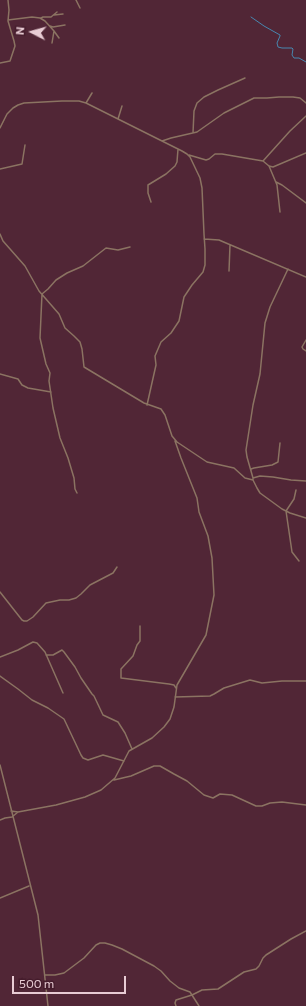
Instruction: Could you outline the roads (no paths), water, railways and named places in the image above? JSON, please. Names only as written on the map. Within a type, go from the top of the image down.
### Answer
[{"type":"street","points":[[0,63],[10,61],[15,48],[15,43],[9,27],[8,0]]},
{"type":"street","points":[[76,0],[80,8]]},
{"type":"street","points":[[54,15],[57,12]]},
{"type":"street","points":[[8,20],[34,16],[42,18],[63,14]]},
{"type":"street","points":[[42,18],[59,38]]},
{"type":"street","points":[[50,26],[65,25]]},
{"type":"street","points":[[52,43],[54,31]]},
{"type":"street","points":[[193,133],[194,111],[197,103],[204,97],[245,78]]},
{"type":"street","points":[[86,103],[92,93]]},
{"type":"street","points":[[162,141],[199,131],[224,113],[254,98],[282,96],[293,97],[300,98],[306,103]]},
{"type":"street","points":[[0,128],[7,114],[13,108],[21,104],[69,100],[86,103],[189,155],[206,160],[218,153],[262,161],[269,166],[276,182],[280,212]]},
{"type":"street","points":[[118,119],[122,106]]},
{"type":"street","points":[[262,161],[265,160],[290,131],[306,116]]},
{"type":"street","points":[[0,169],[22,164],[25,145]]},
{"type":"street","points":[[151,202],[148,185],[166,174],[175,166],[177,162],[178,149]]},
{"type":"street","points":[[269,166],[274,166],[306,153]]},
{"type":"street","points":[[147,405],[158,349],[179,321],[184,297],[189,288],[203,272],[204,268],[206,256],[202,188],[198,174],[189,155]]},
{"type":"street","points":[[276,182],[306,203]]},
{"type":"street","points":[[0,234],[3,242],[27,268],[42,294],[59,314],[65,328],[80,342],[84,367],[147,405],[162,410],[197,498],[199,512],[208,536],[212,558],[214,592],[206,635],[177,684],[172,714],[168,723],[147,742],[128,752],[114,780]]},
{"type":"street","points":[[204,240],[219,240],[306,276]]},
{"type":"street","points":[[229,271],[230,244]]},
{"type":"street","points":[[77,493],[53,408],[49,371],[40,338],[42,294],[56,280],[83,266],[106,248],[120,250],[130,247]]},
{"type":"street","points":[[288,269],[264,323],[260,374],[246,448],[250,471],[260,493],[286,511],[306,518]]},
{"type":"street","points":[[306,340],[302,346],[303,350],[306,351]]},
{"type":"street","points":[[0,374],[18,379],[22,385],[28,388],[51,392]]},
{"type":"street","points":[[175,441],[207,462],[234,468],[245,478],[253,479],[260,476],[306,482]]},
{"type":"street","points":[[250,471],[254,468],[278,462],[280,443]]},
{"type":"street","points":[[296,490],[294,499],[286,511],[293,553],[299,561]]},
{"type":"street","points":[[0,592],[22,620],[27,621],[33,617],[46,603],[76,598],[90,585],[113,573],[117,567]]},
{"type":"street","points":[[140,626],[140,641],[137,644],[133,656],[121,669],[121,678],[169,684],[176,688]]},
{"type":"street","points":[[0,657],[34,642],[39,644],[46,655],[63,693]]},
{"type":"street","points":[[46,655],[53,655],[62,650],[64,652],[94,696],[103,715],[118,722],[126,733],[132,749]]},
{"type":"street","points":[[0,676],[32,700],[64,719],[83,758],[89,759],[103,755],[124,761]]},
{"type":"street","points":[[175,697],[210,696],[224,688],[250,680],[262,683],[306,681]]},
{"type":"street","points":[[0,764],[12,817],[38,915],[48,1006]]},
{"type":"street","points":[[11,811],[18,812],[56,805],[85,797],[100,790],[114,780],[131,776],[154,766],[160,766],[187,781],[204,795],[213,798],[220,794],[232,795],[256,806],[282,802],[306,806]]},
{"type":"street","points":[[0,820],[12,817],[18,812]]},
{"type":"street","points":[[0,898],[30,886]]},
{"type":"street","points":[[176,1006],[176,1000],[202,990],[218,988],[244,972],[256,969],[266,955],[306,931]]},
{"type":"street","points":[[45,975],[55,975],[64,972],[84,958],[96,945],[100,943],[112,944],[154,966],[179,988],[190,992],[199,1006]]},
{"type":"waterway","points":[[251,17],[280,35],[277,43],[278,47],[292,48],[292,55],[294,58],[299,58],[306,62]]}]
